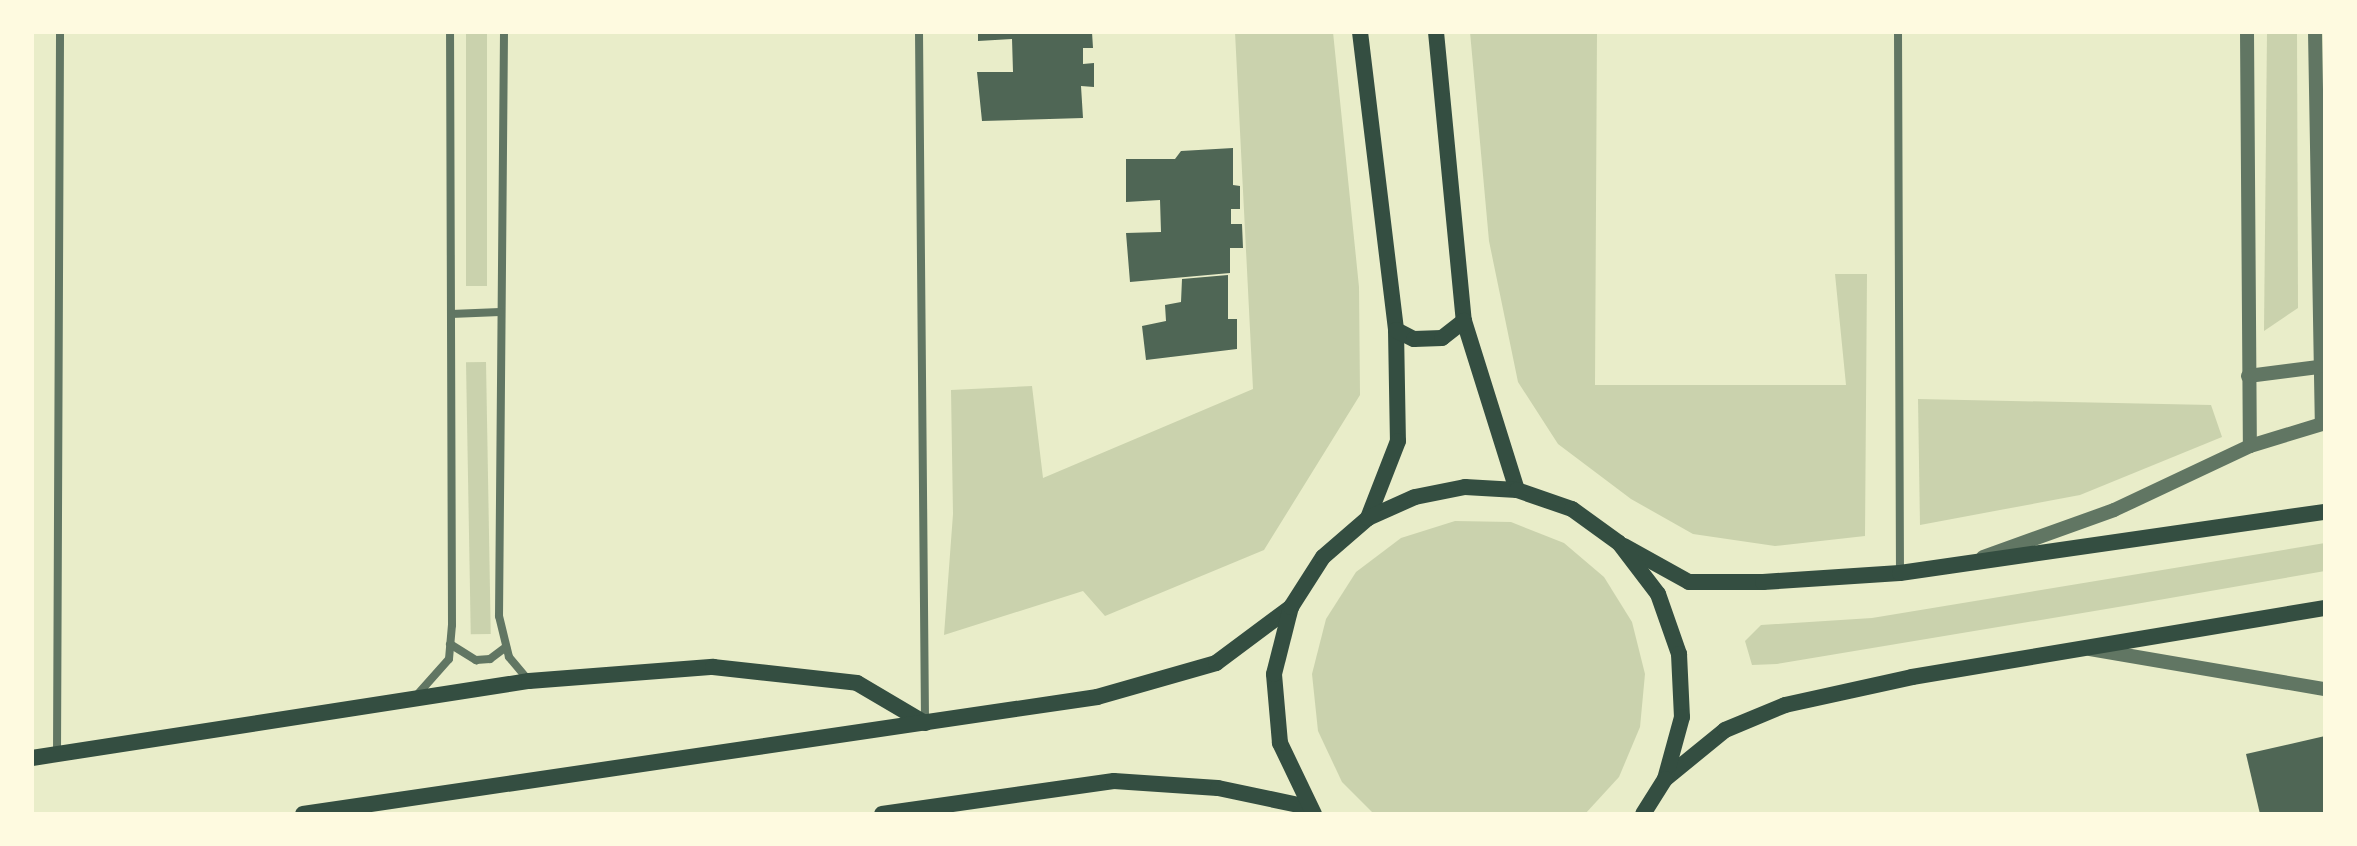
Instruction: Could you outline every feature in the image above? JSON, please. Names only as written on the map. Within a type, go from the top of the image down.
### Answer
[{"type":"main road","points":[[1360,32],[1396,330],[1398,441],[1368,518]]},
{"type":"main road","points":[[1436,32],[1464,321],[1517,490]]},
{"type":"main road","points":[[1396,330],[1414,339],[1442,338],[1464,321]]},
{"type":"main road","points":[[1311,810],[1280,743],[1274,674],[1291,607],[1323,557],[1368,518],[1415,497],[1465,487],[1517,490],[1572,509],[1619,543],[1689,582],[1900,573],[2325,512]]},
{"type":"main road","points":[[1619,543],[1658,594],[1679,654],[1682,717],[1665,779],[1643,814]]},
{"type":"main road","points":[[303,814],[1097,697],[1216,663],[1291,607]]},
{"type":"main road","points":[[1665,779],[1725,730],[1785,705],[2085,648],[2325,608]]},
{"type":"main road","points":[[32,758],[408,703],[529,681],[713,667],[857,683],[925,723]]},
{"type":"main road","points":[[882,814],[1114,781],[1218,788],[1311,810]]},
{"type":"main road","points":[[940,814],[966,802]]},
{"type":"street","points":[[57,755],[60,32]]},
{"type":"street","points":[[408,703],[435,679],[449,659],[450,644],[450,32]]},
{"type":"street","points":[[504,32],[499,616],[506,647],[529,681]]},
{"type":"street","points":[[919,32],[925,723]]},
{"type":"street","points":[[1898,32],[1900,573]]},
{"type":"street","points":[[2247,32],[2250,446]]},
{"type":"street","points":[[1965,563],[2114,510],[2250,446],[2324,423],[2318,367],[2315,32]]},
{"type":"street","points":[[451,314],[500,312]]},
{"type":"street","points":[[2248,376],[2318,367]]},
{"type":"street","points":[[450,644],[476,660],[490,659],[506,647]]},
{"type":"street","points":[[2085,648],[2325,689]]},
{"type":"green space","points":[[466,32],[487,32],[487,286],[466,286]]},
{"type":"green space","points":[[1235,32],[1333,32],[1359,287],[1360,395],[1264,550],[1105,616],[1083,591],[944,635],[953,514],[951,390],[1032,386],[1043,478],[1253,389]]},
{"type":"green space","points":[[1470,32],[1597,32],[1595,385],[1846,385],[1835,274],[1867,274],[1865,536],[1775,546],[1693,534],[1631,499],[1558,444],[1518,382],[1489,241]]},
{"type":"green space","points":[[2267,32],[2297,32],[2298,308],[2264,331]]},
{"type":"green space","points":[[466,362],[486,362],[491,634],[471,634]]},
{"type":"green space","points":[[1918,399],[2211,405],[2222,437],[2080,495],[1920,525]]},
{"type":"green space","points":[[1455,521],[1511,522],[1564,543],[1604,577],[1632,622],[1645,674],[1640,727],[1619,777],[1585,814],[1374,814],[1342,782],[1318,731],[1312,674],[1326,619],[1356,572],[1401,538]]},
{"type":"green space","points":[[2325,543],[2325,571],[2130,605],[1777,664],[1752,665],[1745,641],[1761,625],[1872,618]]},
{"type":"building","points":[[978,32],[1092,32],[1093,48],[1083,48],[1083,64],[1094,63],[1094,87],[1081,86],[1083,118],[982,121],[977,72],[1013,72],[1012,39],[978,41]]},
{"type":"building","points":[[1233,148],[1233,185],[1240,186],[1240,209],[1231,209],[1231,224],[1242,224],[1243,248],[1230,248],[1230,273],[1130,282],[1126,233],[1161,232],[1160,200],[1126,202],[1126,159],[1175,159],[1181,151]]},
{"type":"building","points":[[1228,275],[1228,319],[1237,319],[1237,349],[1146,360],[1142,326],[1166,321],[1165,305],[1181,302],[1182,279]]},
{"type":"building","points":[[2325,736],[2325,814],[2260,814],[2246,754]]}]
